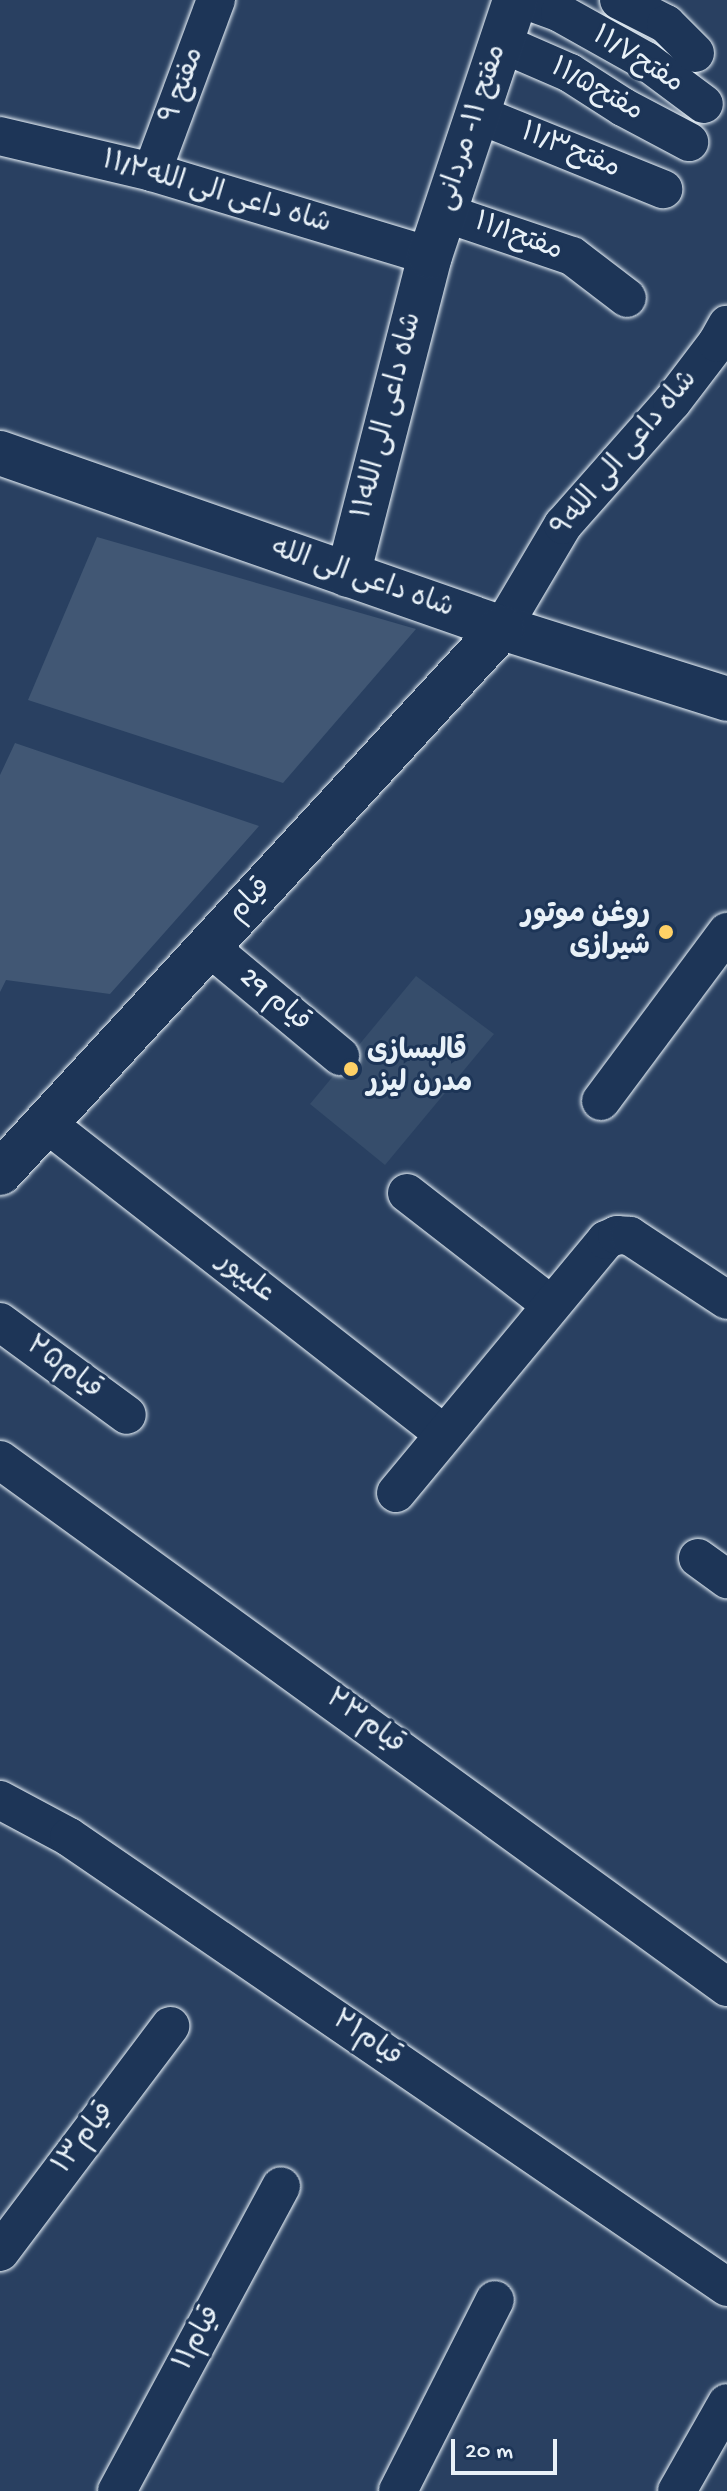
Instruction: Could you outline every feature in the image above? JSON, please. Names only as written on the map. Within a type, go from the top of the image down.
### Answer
[{"type":"street","name":"مفتح ۹","points":[[152,172],[216,0]]},
{"type":"street","name":"مفتح ۱۱- مردانی","points":[[430,256],[515,0]]},
{"type":"street","name":"مفتح۱۱/۷","points":[[525,0],[560,13],[646,61],[704,104]]},
{"type":"street","points":[[619,0],[666,24],[695,53]]},
{"type":"street","name":"مفتح۱۱/۵","points":[[501,43],[570,73],[623,107],[689,142]]},
{"type":"street","name":"مفتح۱۱/۳","points":[[477,114],[663,189]]},
{"type":"street","name":"۱۱/۲شاه داعی الی الله","points":[[0,136],[152,172],[430,256]]},
{"type":"street","name":"مفتح۱۱/۱","points":[[445,213],[572,256],[627,298]]},
{"type":"street","name":"شاه داعی الی الله۱۱","points":[[348,575],[430,256]]},
{"type":"street","name":"شاه داعی الی الله۹","points":[[502,628],[563,525],[672,402],[727,325]]},
{"type":"street","name":"شاه داعی الی الله","points":[[0,453],[502,628],[727,699]]},
{"type":"street","name":"قیام","points":[[0,1173],[502,628]]},
{"type":"street","points":[[601,1101],[727,932]]},
{"type":"street","name":"قیام 29","points":[[208,946],[340,1056]]},
{"type":"street","name":"علیپور","points":[[46,1123],[444,1434]]},
{"type":"street","points":[[407,1193],[550,1304]]},
{"type":"street","points":[[396,1493],[606,1240],[617,1235],[630,1236],[727,1300]]},
{"type":"street","name":"قیام۲۵","points":[[0,1322],[127,1415]]},
{"type":"street","name":"قیام۲۳","points":[[0,1460],[727,1987]]},
{"type":"street","name":"قیام۲۱","points":[[0,1800],[69,1837],[727,2287]]},
{"type":"street","name":"قیام۱۳","points":[[0,2252],[170,2026]]},
{"type":"street","name":"قیام۱۱","points":[[117,2491],[281,2186]]},
{"type":"street","points":[[398,2491],[495,2300]]},
{"type":"street","points":[[677,2491],[727,2403]]},
{"type":"shaded area","points":[[97,537],[416,629],[283,783],[28,700]]},
{"type":"shaded area","points":[[15,743],[259,826],[110,994],[6,980],[0,992],[0,775]]},
{"type":"shaded area","name":"قالبسازی مدرن لیزر","points":[[416,976],[494,1034],[385,1165],[310,1104]]},
{"type":"place","name":"روغن موتور شیرازی","points":[[666,932]]},
{"type":"place","name":"قالبسازی مدرن لیزر","points":[[351,1069]]}]
